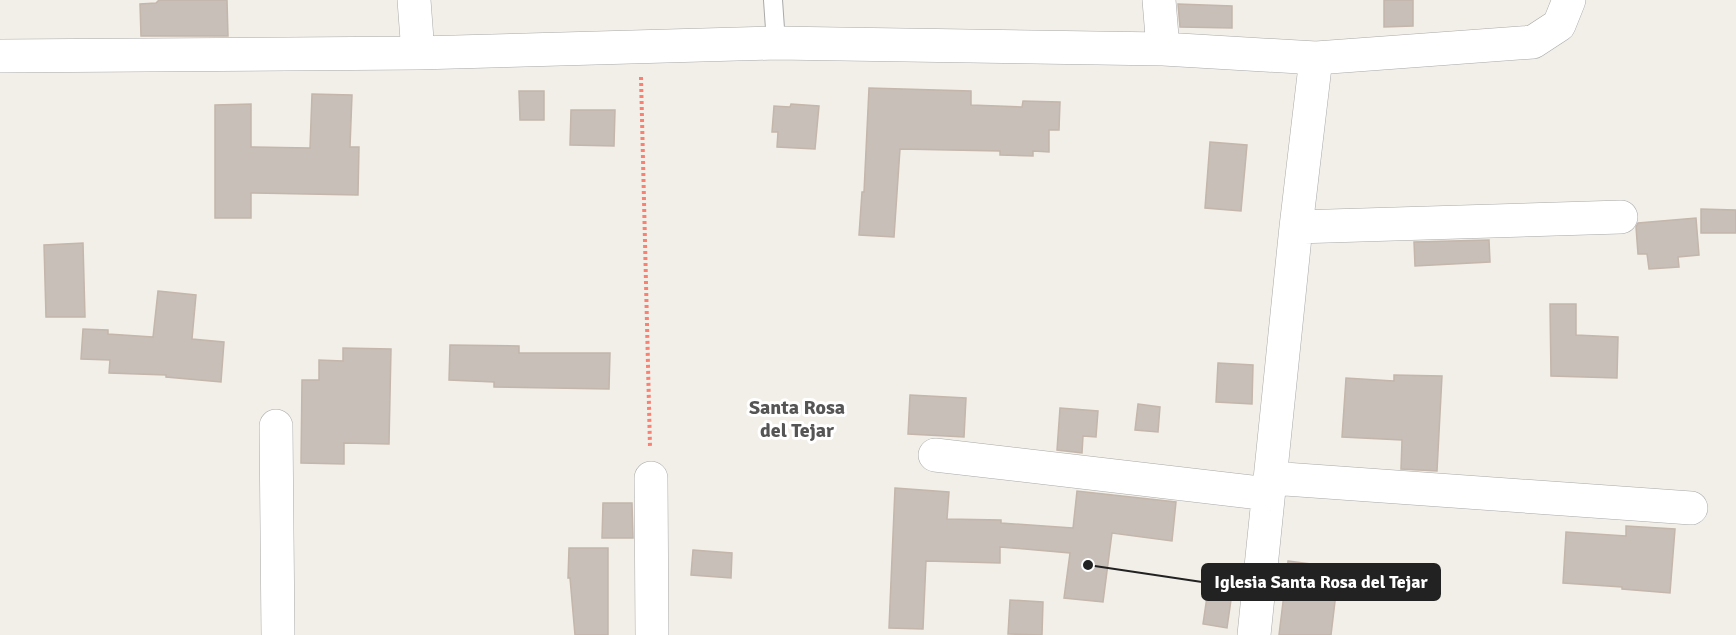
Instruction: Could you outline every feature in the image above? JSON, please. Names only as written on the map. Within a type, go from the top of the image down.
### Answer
[{"type":"street","points":[[414,0],[418,53]]},
{"type":"street","points":[[1159,0],[1163,49]]},
{"type":"street","points":[[0,56],[418,53],[776,43],[1163,49],[1316,58],[1533,42],[1559,25],[1569,0]]},
{"type":"street","points":[[1254,635],[1296,227],[1316,58]]},
{"type":"street","points":[[1296,227],[1621,216]]},
{"type":"street","points":[[276,426],[278,635]]},
{"type":"street","points":[[936,454],[1269,486],[1691,508]]},
{"type":"street","points":[[651,478],[652,635]]},
{"type":"lane","points":[[773,0],[776,43]]},
{"type":"path","points":[[640,46],[651,478]]},
{"type":"building","points":[[159,0],[227,0],[228,36],[141,36],[140,4],[156,3]]},
{"type":"building","points":[[1384,0],[1413,0],[1413,26],[1384,27]]},
{"type":"building","points":[[1178,4],[1232,6],[1232,28],[1180,27]]},
{"type":"building","points":[[869,88],[971,91],[971,105],[1022,107],[1023,101],[1060,102],[1059,130],[1049,130],[1049,152],[1033,151],[1033,156],[1000,155],[1000,151],[900,149],[894,237],[859,235],[862,192],[864,192]]},
{"type":"building","points":[[519,91],[544,91],[544,120],[520,120]]},
{"type":"building","points":[[312,94],[352,95],[350,147],[359,147],[358,195],[251,193],[251,218],[215,218],[215,105],[251,104],[251,147],[310,148]]},
{"type":"building","points":[[791,104],[819,106],[815,149],[777,147],[778,132],[772,132],[774,106],[790,107]]},
{"type":"building","points":[[571,110],[615,110],[614,146],[570,145]]},
{"type":"building","points":[[1210,142],[1247,145],[1241,211],[1205,208]]},
{"type":"building","points":[[1701,209],[1736,210],[1736,233],[1701,233]]},
{"type":"building","points":[[1696,218],[1699,255],[1678,257],[1679,267],[1649,269],[1647,254],[1638,254],[1636,227],[1638,223]]},
{"type":"building","points":[[1489,240],[1490,262],[1415,266],[1414,242]]},
{"type":"building","points":[[83,243],[85,317],[46,317],[44,245]]},
{"type":"building","points":[[158,291],[196,295],[192,339],[224,342],[221,382],[166,377],[166,375],[109,373],[110,360],[81,359],[83,329],[108,330],[108,334],[153,337]]},
{"type":"building","points":[[1550,304],[1576,304],[1576,335],[1618,337],[1617,378],[1551,376]]},
{"type":"building","points":[[450,345],[519,346],[519,353],[610,353],[609,389],[494,387],[494,382],[449,380]]},
{"type":"building","points":[[343,348],[391,349],[389,444],[344,443],[344,464],[301,463],[302,380],[319,380],[319,360],[343,361]]},
{"type":"building","points":[[1218,363],[1253,365],[1252,404],[1216,402]]},
{"type":"building","points":[[1394,375],[1442,376],[1437,471],[1401,469],[1402,440],[1342,437],[1346,378],[1394,381]]},
{"type":"building","points":[[910,395],[966,398],[964,437],[908,434]]},
{"type":"building","points":[[1138,404],[1160,407],[1158,432],[1135,430]]},
{"type":"building","points":[[1060,408],[1098,411],[1096,437],[1083,436],[1082,453],[1057,450]]},
{"type":"building","points":[[895,488],[949,492],[947,519],[1001,520],[1001,523],[1073,528],[1077,491],[1176,502],[1172,541],[1112,533],[1103,602],[1064,598],[1070,553],[1000,547],[1000,563],[926,561],[923,629],[889,628]]},
{"type":"building","points":[[603,503],[632,503],[633,538],[602,538]]},
{"type":"building","points":[[1626,526],[1675,529],[1670,593],[1563,583],[1566,532],[1626,536]]},
{"type":"building","points":[[569,548],[608,548],[608,635],[575,635],[570,578],[568,578]]},
{"type":"building","points":[[693,550],[732,553],[731,578],[691,575]]},
{"type":"building","points":[[1288,561],[1326,566],[1323,592],[1336,593],[1331,635],[1279,635]]},
{"type":"building","points":[[1209,583],[1233,586],[1227,628],[1203,624]]},
{"type":"building","points":[[1010,600],[1043,602],[1042,635],[1008,634]]},
{"type":"place","name":"Iglesia Santa Rosa del Tejar","points":[[1088,565]]},
{"type":"district","name":"Santa Rosa del Tejar","points":[[797,418]]}]
